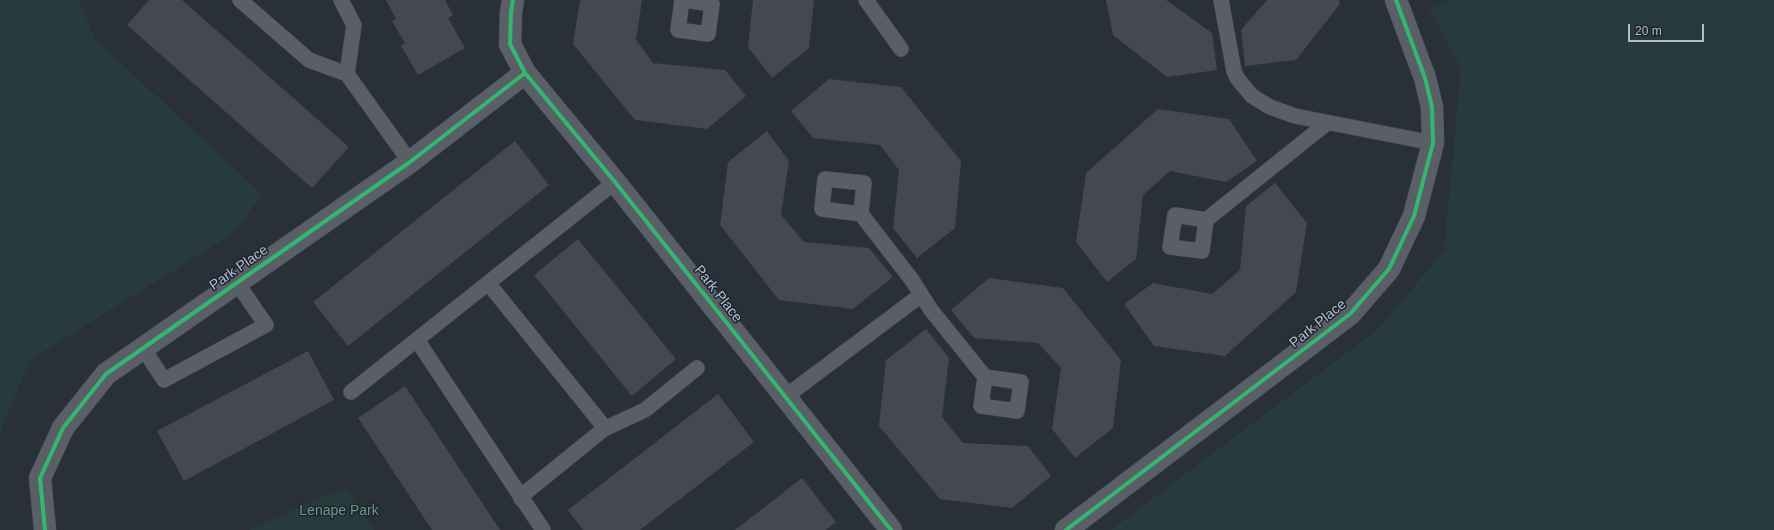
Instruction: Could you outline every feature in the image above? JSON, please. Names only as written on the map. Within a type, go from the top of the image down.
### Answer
[{"type":"street","name":"Park Place","points":[[513,0],[510,12],[510,44],[525,73],[615,182],[786,397],[888,529]]},
{"type":"street","name":"Park Place","points":[[1066,530],[1350,314],[1389,269],[1414,216],[1433,143],[1432,107],[1425,78],[1396,0]]},
{"type":"street","name":"Park Place","points":[[45,530],[40,478],[63,428],[106,374],[410,162],[525,73]]},
{"type":"lane","points":[[240,0],[308,60],[347,74],[410,162]]},
{"type":"lane","points":[[342,0],[354,25],[347,74]]},
{"type":"lane","points":[[682,0],[678,30],[708,34],[712,4],[685,0]]},
{"type":"lane","points":[[866,0],[901,49]]},
{"type":"lane","points":[[1221,0],[1234,71],[1237,78],[1245,89],[1270,107],[1295,116],[1433,143]]},
{"type":"lane","points":[[1206,220],[1327,123]]},
{"type":"lane","points":[[351,392],[615,182]]},
{"type":"lane","points":[[861,214],[912,280],[931,310],[985,377]]},
{"type":"lane","points":[[143,348],[164,380],[266,325],[237,283]]},
{"type":"lane","points":[[488,283],[605,428]]},
{"type":"lane","points":[[786,397],[921,295]]},
{"type":"lane","points":[[417,340],[521,499],[543,530]]},
{"type":"lane","points":[[521,499],[525,493],[605,428],[645,410],[697,368]]},
{"type":"green space","points":[[0,0],[78,0],[96,40],[262,194],[234,233],[30,360],[0,432]]},
{"type":"green space","points":[[1452,0],[1774,0],[1774,530],[1111,530],[1378,329],[1444,251],[1461,68],[1429,9]]},
{"type":"green space","name":"Lenape Park","points":[[346,487],[375,530],[248,530]]},
{"type":"building","points":[[149,0],[182,0],[349,147],[312,188],[127,25]]},
{"type":"building","points":[[386,0],[445,0],[453,15],[448,18],[465,48],[418,75],[401,46],[405,43],[392,21],[396,19]]},
{"type":"building","points":[[580,0],[642,0],[636,40],[653,63],[725,70],[746,96],[707,129],[635,120],[573,44]]},
{"type":"building","points":[[753,0],[814,0],[809,48],[772,78],[748,47]]},
{"type":"building","points":[[1106,0],[1166,0],[1212,33],[1217,70],[1167,77],[1113,35]]},
{"type":"building","points":[[1267,0],[1339,0],[1340,4],[1296,60],[1245,66],[1241,30]]},
{"type":"building","points":[[829,79],[901,87],[961,161],[955,228],[917,258],[893,228],[899,170],[880,145],[813,138],[791,111]]},
{"type":"building","points":[[1158,109],[1229,119],[1257,161],[1226,182],[1170,171],[1143,195],[1136,259],[1107,282],[1076,242],[1086,173]]},
{"type":"building","points":[[767,131],[789,161],[781,215],[804,242],[869,248],[893,277],[853,309],[779,300],[720,225],[728,162]]},
{"type":"building","points":[[515,141],[549,185],[348,346],[313,302]]},
{"type":"building","points":[[1275,183],[1307,223],[1296,292],[1225,356],[1154,346],[1124,304],[1153,283],[1212,294],[1240,270],[1246,206]]},
{"type":"building","points":[[578,239],[676,359],[632,396],[534,275]]},
{"type":"building","points":[[989,278],[1063,288],[1121,360],[1113,428],[1075,458],[1052,429],[1061,368],[1038,343],[974,338],[951,310]]},
{"type":"building","points":[[926,329],[949,358],[942,417],[963,443],[1028,446],[1051,476],[1012,508],[940,499],[879,426],[886,360]]},
{"type":"building","points":[[308,351],[334,400],[184,481],[157,431]]},
{"type":"building","points":[[405,386],[500,530],[432,530],[358,418]]},
{"type":"building","points":[[718,394],[754,442],[640,530],[583,530],[568,510]]},
{"type":"building","points":[[802,478],[836,522],[826,530],[735,530]]},
{"type":"cycle path","points":[[513,0],[510,44],[525,73],[615,182],[891,530]]},
{"type":"cycle path","points":[[1066,530],[1350,314],[1389,269],[1414,216],[1433,143],[1432,107],[1425,78],[1396,0]]},
{"type":"cycle path","points":[[45,530],[40,478],[63,428],[106,374],[410,162],[525,73]]}]
